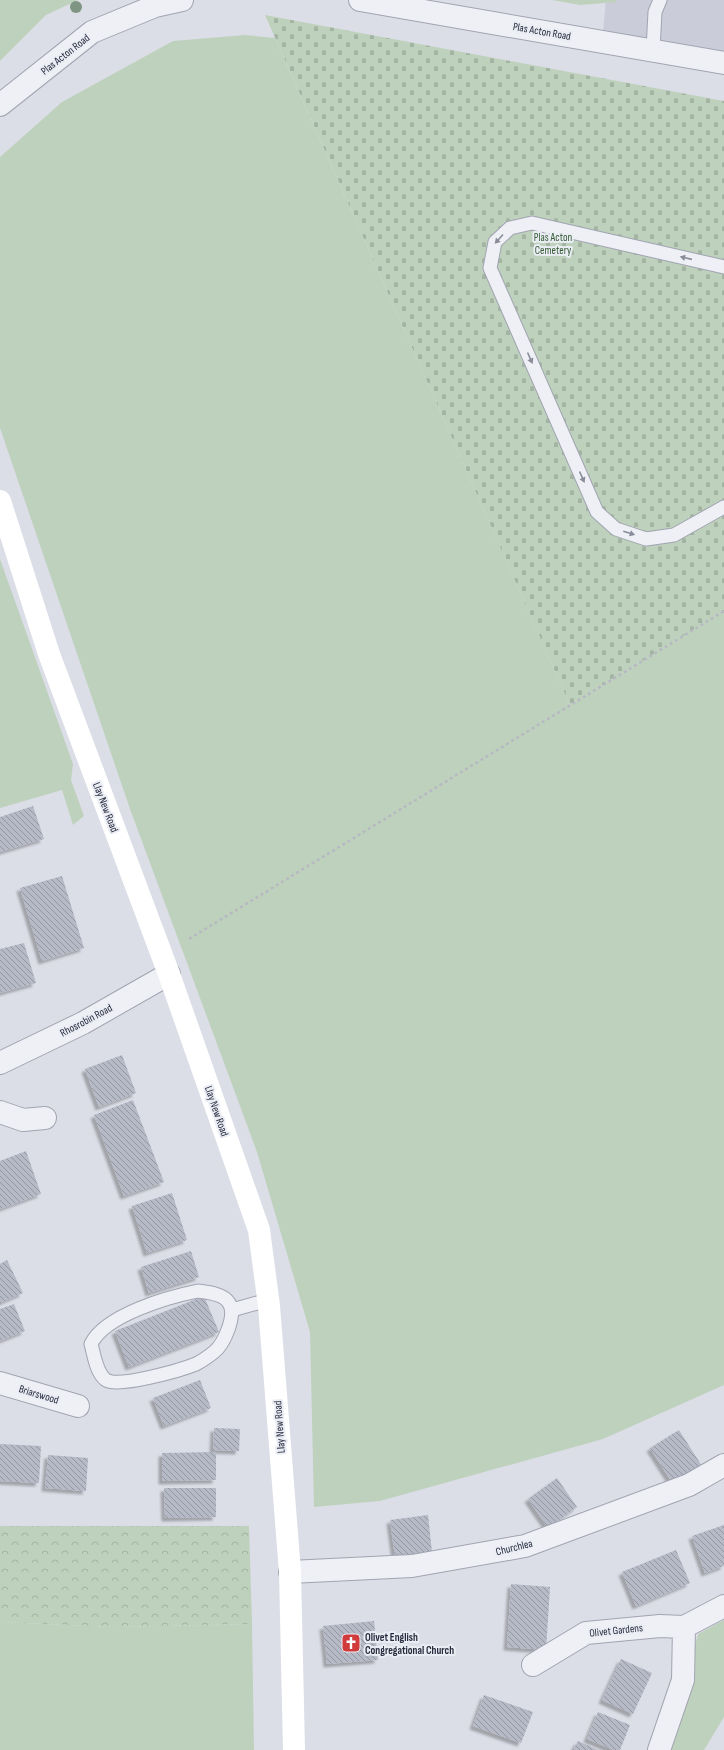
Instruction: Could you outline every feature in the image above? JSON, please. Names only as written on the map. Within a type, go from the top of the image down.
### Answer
[{"type":"main road","name":"Llay New Road","points":[[0,501],[49,654],[169,974],[259,1230],[268,1300],[290,1572],[294,1750]]},
{"type":"street","name":"Plas Acton Road","points":[[0,105],[92,32],[155,6],[182,0]]},
{"type":"street","name":"Plas Acton Road","points":[[360,0],[724,63]]},
{"type":"street","name":"Rhosrobin Road","points":[[0,1063],[83,1023],[169,974]]},
{"type":"street","points":[[0,1112],[23,1120],[45,1118]]},
{"type":"street","name":"Briarswood","points":[[0,1382],[78,1406]]},
{"type":"street","name":"Churchlea","points":[[290,1572],[412,1566],[525,1546],[689,1485],[724,1465]]},
{"type":"street","points":[[659,1750],[683,1680],[684,1627],[724,1606]]},
{"type":"street","name":"Olivet Gardens","points":[[533,1665],[586,1632],[660,1626],[684,1627]]},
{"type":"lane","points":[[653,50],[655,12],[660,0]]},
{"type":"lane","points":[[724,267],[532,223],[510,228],[495,242],[490,268],[597,512],[616,529],[646,539],[674,535],[724,507]]},
{"type":"lane","points":[[198,1291],[211,1293],[228,1301],[232,1310],[226,1336],[214,1352],[197,1363],[155,1376],[115,1382],[106,1380],[98,1368],[91,1344],[95,1335],[109,1322],[171,1297],[198,1291]]},
{"type":"lane","points":[[232,1310],[268,1300]]},
{"type":"path","points":[[189,939],[724,612]]},
{"type":"shaded area","points":[[606,0],[724,0],[724,53],[603,32]]},
{"type":"green space","points":[[0,0],[78,0],[46,15],[0,61]]},
{"type":"green space","points":[[552,0],[616,0],[616,2],[580,5]]},
{"type":"green space","name":"Plas Acton Cemetery","points":[[265,15],[724,101],[724,611],[570,705]]},
{"type":"green space","points":[[245,35],[275,38],[570,705],[724,611],[724,1385],[603,1439],[380,1501],[314,1507],[310,1332],[257,1152],[130,809],[0,428],[0,157],[62,102],[173,41]]},
{"type":"green space","points":[[0,559],[73,764],[71,780],[84,816],[73,825],[62,790],[0,808]]},
{"type":"green space","points":[[0,1526],[249,1526],[252,1624],[114,1627],[0,1622]]},
{"type":"green space","points":[[724,1620],[724,1717],[704,1750],[668,1750],[698,1634]]},
{"type":"green space","points":[[0,1622],[114,1627],[252,1624],[254,1750],[0,1750]]},
{"type":"building","points":[[33,806],[44,839],[0,852],[0,817]]},
{"type":"building","points":[[62,876],[84,948],[42,961],[20,888]]},
{"type":"building","points":[[24,943],[36,983],[0,993],[0,949]]},
{"type":"building","points":[[122,1055],[136,1093],[99,1107],[85,1069]]},
{"type":"building","points":[[133,1100],[164,1182],[124,1196],[94,1115]]},
{"type":"building","points":[[26,1151],[41,1194],[0,1209],[0,1161]]},
{"type":"building","points":[[172,1193],[187,1240],[147,1253],[132,1206]]},
{"type":"building","points":[[191,1251],[199,1277],[149,1293],[141,1267]]},
{"type":"building","points":[[7,1260],[23,1293],[0,1303],[0,1264]]},
{"type":"building","points":[[204,1296],[219,1332],[129,1367],[115,1331]]},
{"type":"building","points":[[14,1304],[25,1331],[0,1341],[0,1309]]},
{"type":"building","points":[[200,1380],[211,1408],[164,1426],[153,1398]]},
{"type":"building","points":[[214,1428],[240,1429],[239,1451],[213,1450]]},
{"type":"building","points":[[679,1430],[702,1466],[673,1484],[650,1448]]},
{"type":"building","points":[[0,1444],[41,1446],[39,1483],[0,1481]]},
{"type":"building","points":[[216,1452],[216,1480],[162,1481],[162,1453]]},
{"type":"building","points":[[48,1455],[88,1458],[86,1491],[45,1488]]},
{"type":"building","points":[[557,1478],[577,1507],[548,1528],[528,1499]]},
{"type":"building","points":[[164,1488],[216,1488],[216,1517],[165,1518]]},
{"type":"building","points":[[428,1515],[432,1552],[395,1557],[390,1520]]},
{"type":"building","points":[[724,1525],[724,1566],[705,1573],[692,1536]]},
{"type":"building","points":[[676,1550],[690,1583],[636,1606],[622,1572]]},
{"type":"building","points":[[511,1584],[550,1587],[546,1650],[507,1647]]},
{"type":"building","name":"Olivet English Congregational Church","points":[[374,1621],[378,1660],[327,1664],[323,1626]]},
{"type":"building","points":[[621,1659],[652,1673],[633,1714],[602,1700]]},
{"type":"building","points":[[484,1695],[533,1712],[521,1743],[473,1726]]},
{"type":"building","points":[[598,1712],[630,1725],[620,1750],[614,1750],[587,1739]]},
{"type":"building","points":[[578,1741],[598,1750],[573,1750]]},
{"type":"place","name":"Olivet English Congregational Church","points":[[351,1643]]}]
